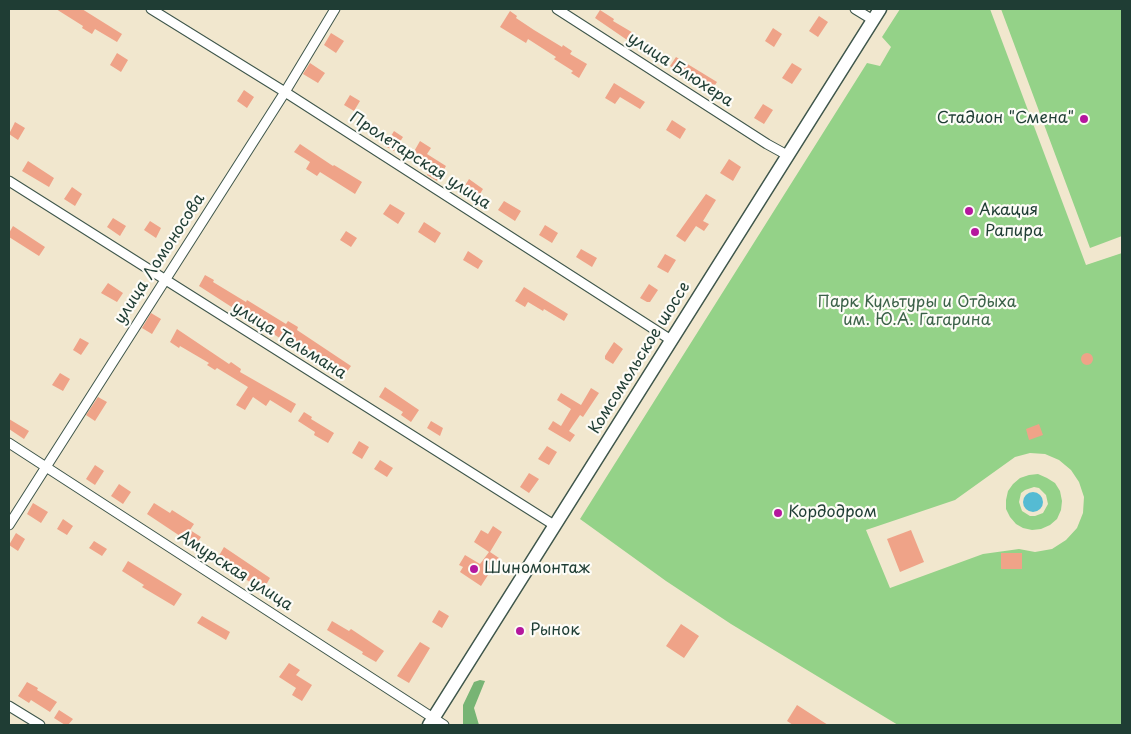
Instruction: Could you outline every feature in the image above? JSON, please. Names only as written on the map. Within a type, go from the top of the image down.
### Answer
[{"type":"main road","name":"Комсомольское шоссе","points":[[435,723],[554,525],[880,9]]},
{"type":"street","name":"Пролетарская улица","points":[[151,9],[285,92],[671,340]]},
{"type":"street","name":"улица Ломоносова","points":[[9,525],[285,92],[335,9]]},
{"type":"street","name":"улица Блюхера","points":[[557,9],[787,156]]},
{"type":"street","points":[[855,9],[873,20]]},
{"type":"street","name":"улица Тельмана","points":[[9,181],[554,525]]},
{"type":"street","name":"Амурская улица","points":[[9,443],[435,723]]},
{"type":"street","points":[[9,706],[40,725]]},
{"type":"green space","name":"Парк Культуры и Отдыха им. Ю.А. Гагарина","points":[[900,9],[990,9],[1086,265],[1122,253],[1122,725],[898,725],[731,624],[666,581],[580,519],[867,63],[880,66],[891,47],[882,37]],"holes":[[[1030,453],[1045,454],[1059,460],[1071,470],[1079,482],[1084,497],[1083,513],[1077,528],[1066,540],[1052,549],[1035,552],[1019,549],[983,554],[890,588],[866,530],[955,500],[1015,457]]]},
{"type":"green space","name":"Стадион \"Смена\"","points":[[1001,9],[1122,9],[1122,236],[1090,248]]},
{"type":"green space","points":[[1038,474],[1047,478],[1055,483],[1060,491],[1062,501],[1057,519],[1041,529],[1032,530],[1016,524],[1006,509],[1008,491],[1020,478]],"holes":[[[1034,487],[1039,488],[1046,495],[1048,504],[1043,513],[1030,516],[1022,511],[1019,502],[1021,493]]]},
{"type":"green space","points":[[485,681],[474,708],[479,725],[463,725],[463,705],[474,682]]},
{"type":"water","points":[[1033,492],[1040,495],[1043,502],[1040,509],[1033,512],[1026,509],[1023,502],[1026,495]]},
{"type":"building","points":[[56,9],[82,9],[122,34],[117,42],[95,29],[92,34]]},
{"type":"building","points":[[600,10],[614,19],[613,21],[635,34],[630,42],[595,18]]},
{"type":"building","points":[[510,11],[517,16],[516,18],[562,47],[563,45],[572,51],[570,54],[587,64],[579,78],[571,73],[573,71],[554,59],[556,57],[528,39],[526,43],[500,27]]},
{"type":"building","points":[[819,16],[828,22],[818,37],[809,31]]},
{"type":"building","points":[[773,28],[782,34],[774,47],[765,41]]},
{"type":"building","points":[[331,33],[344,41],[336,53],[324,45]]},
{"type":"building","points":[[117,53],[128,60],[121,72],[110,65]]},
{"type":"building","points":[[676,57],[717,82],[711,91],[670,66]]},
{"type":"building","points":[[310,63],[325,73],[318,83],[303,74]]},
{"type":"building","points":[[792,63],[802,69],[792,84],[782,78]]},
{"type":"building","points":[[614,83],[645,102],[640,109],[620,97],[615,104],[605,98]]},
{"type":"building","points":[[244,90],[254,97],[247,108],[237,101]]},
{"type":"building","points":[[350,95],[360,101],[354,111],[344,105]]},
{"type":"building","points":[[763,104],[773,110],[764,124],[754,118]]},
{"type":"building","points":[[672,120],[686,129],[680,139],[666,130]]},
{"type":"building","points":[[15,122],[25,128],[18,140],[9,134]]},
{"type":"building","points":[[394,131],[403,137],[394,151],[385,146]]},
{"type":"building","points":[[420,141],[431,148],[427,154],[446,166],[437,181],[427,175],[432,167],[412,155]]},
{"type":"building","points":[[300,144],[333,166],[362,182],[355,194],[320,172],[317,176],[306,169],[310,162],[294,152]]},
{"type":"building","points":[[729,159],[741,167],[733,181],[720,173]]},
{"type":"building","points":[[28,161],[54,178],[49,187],[22,171]]},
{"type":"building","points":[[469,179],[483,189],[478,197],[464,187]]},
{"type":"building","points":[[72,187],[82,194],[75,206],[64,199]]},
{"type":"building","points":[[706,194],[716,200],[703,221],[709,224],[704,231],[696,226],[685,242],[676,236]]},
{"type":"building","points":[[504,201],[521,211],[515,221],[498,210]]},
{"type":"building","points":[[390,204],[405,213],[398,224],[383,214]]},
{"type":"building","points":[[113,218],[126,226],[120,236],[107,227]]},
{"type":"building","points":[[150,221],[161,228],[156,238],[144,230]]},
{"type":"building","points":[[424,222],[441,233],[435,243],[418,232]]},
{"type":"building","points":[[545,225],[558,233],[552,243],[539,235]]},
{"type":"building","points":[[13,226],[45,247],[39,256],[9,237]]},
{"type":"building","points":[[346,231],[357,238],[351,247],[340,240]]},
{"type":"building","points":[[581,249],[597,258],[592,267],[576,257]]},
{"type":"building","points":[[468,251],[483,261],[478,269],[463,260]]},
{"type":"building","points":[[665,254],[676,260],[668,273],[657,267]]},
{"type":"building","points":[[205,275],[246,302],[247,300],[286,324],[288,321],[298,327],[297,330],[351,366],[344,376],[306,355],[199,286]]},
{"type":"building","points":[[108,283],[123,293],[117,302],[101,293]]},
{"type":"building","points":[[649,284],[658,290],[650,302],[647,302],[640,298]]},
{"type":"building","points":[[524,287],[568,314],[564,321],[528,302],[525,307],[515,301]]},
{"type":"building","points":[[151,313],[161,319],[152,334],[142,328]]},
{"type":"building","points":[[177,329],[229,364],[231,362],[241,369],[240,372],[296,404],[291,413],[270,400],[266,406],[253,397],[245,410],[236,405],[248,387],[217,368],[215,370],[207,365],[209,363],[170,342]]},
{"type":"building","points":[[80,338],[89,343],[81,355],[73,350]]},
{"type":"building","points":[[614,342],[623,349],[613,364],[605,359],[605,356]]},
{"type":"building","points":[[1089,353],[1092,354],[1092,364],[1085,365],[1082,364],[1081,357],[1082,354]]},
{"type":"building","points":[[60,373],[70,379],[63,391],[52,385]]},
{"type":"building","points":[[385,387],[419,410],[411,422],[401,415],[403,412],[379,397]]},
{"type":"building","points":[[591,388],[599,393],[583,417],[580,415],[569,431],[575,435],[570,442],[548,429],[553,421],[561,426],[571,409],[557,400],[561,393],[581,405]]},
{"type":"building","points":[[98,397],[107,402],[95,421],[86,415]]},
{"type":"building","points":[[304,412],[312,417],[311,419],[334,433],[328,443],[314,435],[315,432],[298,421]]},
{"type":"building","points":[[9,419],[29,431],[24,439],[9,429]]},
{"type":"building","points":[[431,421],[443,428],[440,436],[427,428]]},
{"type":"building","points":[[1039,424],[1043,435],[1029,440],[1026,429]]},
{"type":"building","points":[[359,441],[369,447],[362,459],[352,453]]},
{"type":"building","points":[[547,446],[557,452],[549,465],[538,459]]},
{"type":"building","points":[[380,460],[393,468],[387,477],[374,469]]},
{"type":"building","points":[[95,465],[104,471],[95,485],[86,479]]},
{"type":"building","points":[[529,473],[539,479],[529,493],[520,487]]},
{"type":"building","points":[[119,484],[131,492],[123,504],[111,496]]},
{"type":"building","points":[[33,503],[48,512],[41,523],[27,514]]},
{"type":"building","points":[[154,503],[170,513],[172,510],[194,524],[190,530],[201,537],[195,546],[147,514]]},
{"type":"building","points":[[63,519],[73,526],[67,535],[57,529]]},
{"type":"building","points":[[493,526],[502,532],[490,552],[499,558],[481,586],[460,572],[463,567],[459,565],[465,555],[480,564],[489,552],[474,542],[481,530],[488,534]]},
{"type":"building","points":[[911,530],[924,562],[900,572],[887,539]]},
{"type":"building","points":[[16,533],[25,539],[18,551],[9,545]]},
{"type":"building","points":[[94,541],[107,549],[102,556],[89,548]]},
{"type":"building","points":[[224,547],[270,578],[263,590],[232,571],[233,569],[217,559]]},
{"type":"building","points":[[1001,553],[1022,553],[1022,569],[1001,569]]},
{"type":"building","points":[[128,561],[182,594],[174,606],[142,587],[144,585],[122,571]]},
{"type":"building","points":[[439,610],[449,616],[442,628],[432,622]]},
{"type":"building","points":[[202,616],[230,632],[226,640],[197,623]]},
{"type":"building","points":[[332,621],[349,631],[351,629],[384,651],[376,662],[327,630]]},
{"type":"building","points":[[681,624],[699,636],[684,658],[666,646]]},
{"type":"building","points":[[420,642],[430,648],[409,683],[397,676]]},
{"type":"building","points":[[289,663],[300,670],[296,675],[312,685],[302,701],[292,695],[296,688],[279,677]]},
{"type":"building","points":[[27,682],[57,702],[50,712],[31,700],[29,703],[18,696]]},
{"type":"building","points":[[797,705],[828,725],[793,725],[787,721]]},
{"type":"building","points":[[59,710],[73,719],[68,725],[54,718]]},
{"type":"place","name":"Стадион \"Смена\"","points":[[1084,119]]},
{"type":"place","name":"Акация","points":[[969,211]]},
{"type":"place","name":"Рапира","points":[[975,232]]},
{"type":"place","name":"Кордодром","points":[[778,513]]},
{"type":"place","name":"Шиномонтаж","points":[[474,569]]},
{"type":"place","name":"Рынок","points":[[520,631]]}]
